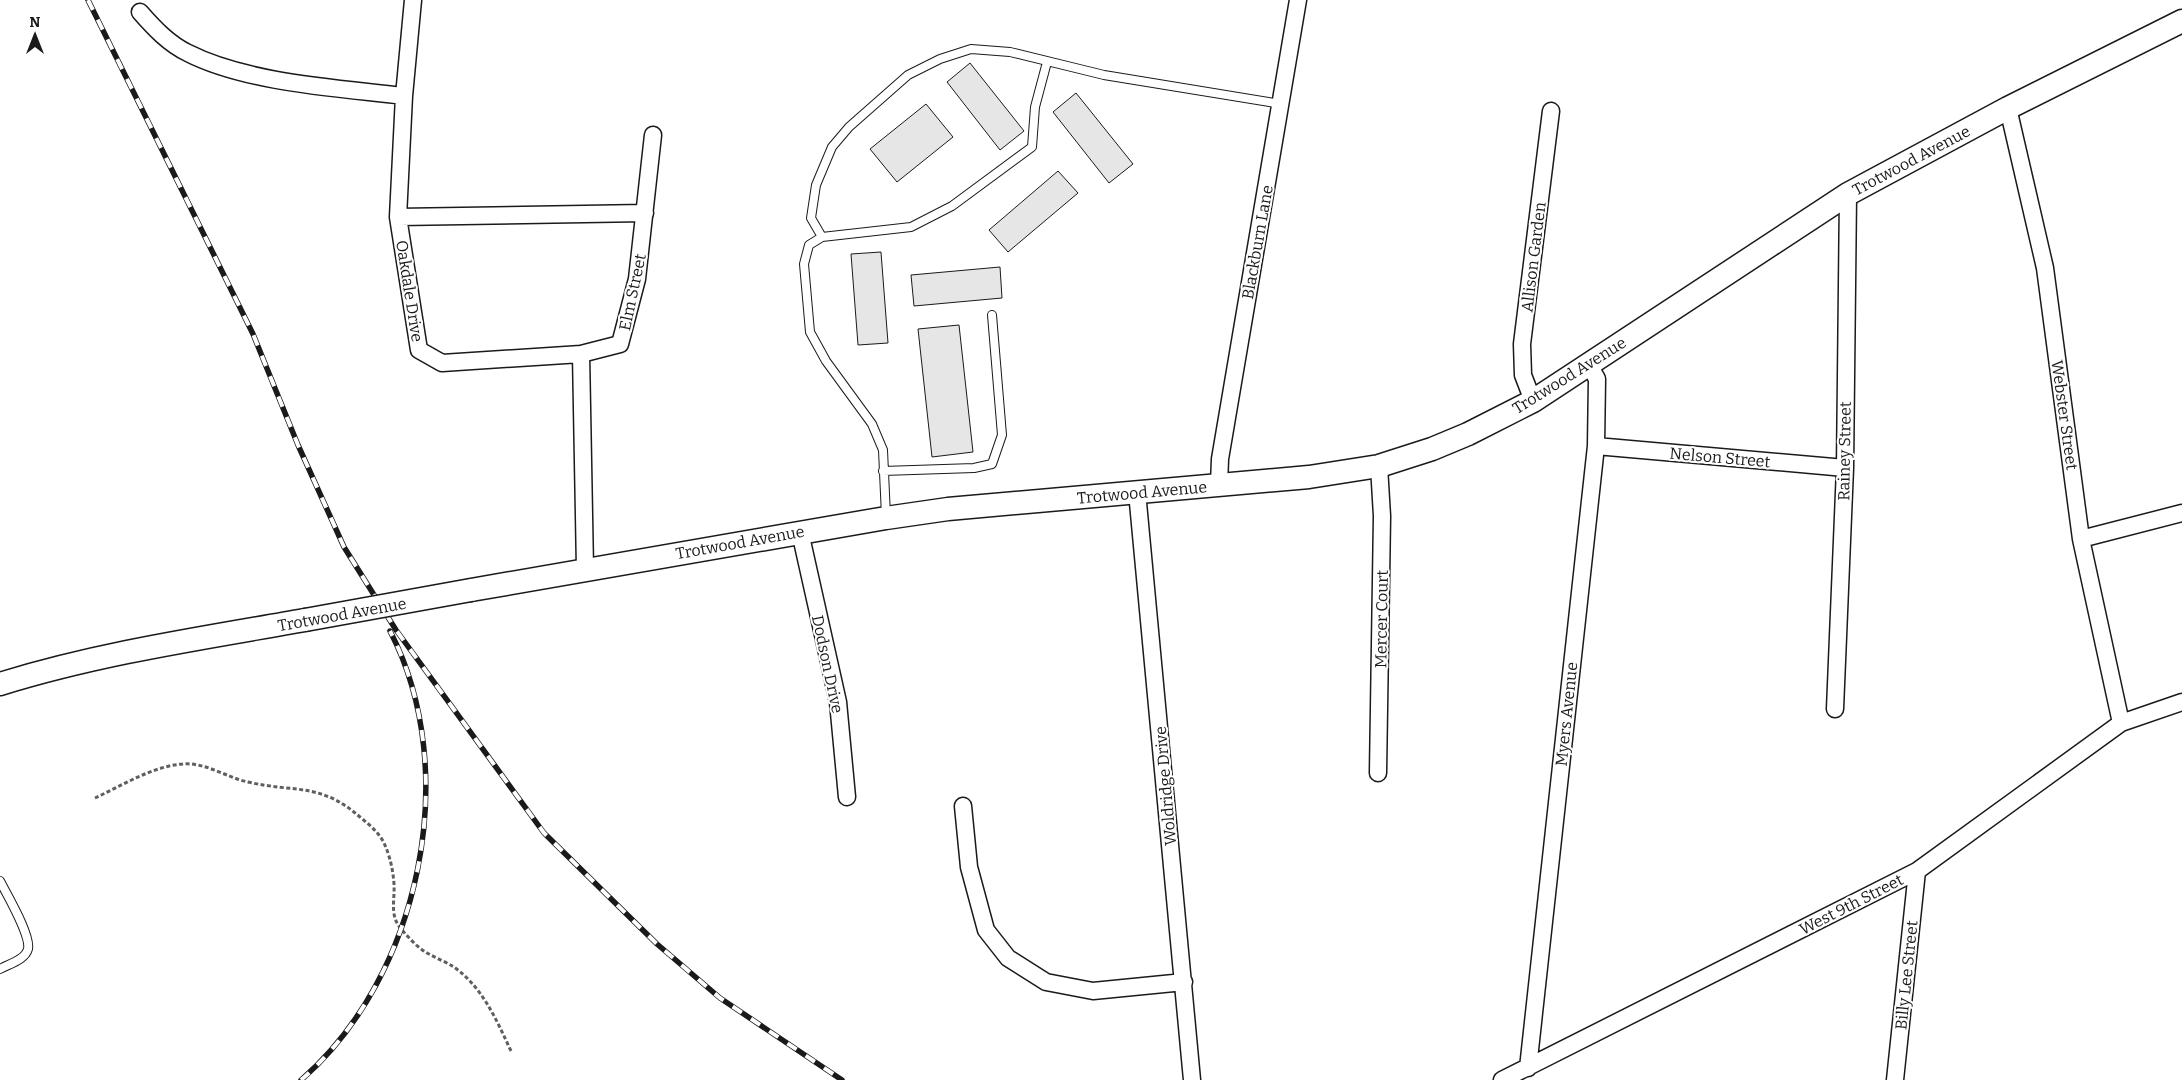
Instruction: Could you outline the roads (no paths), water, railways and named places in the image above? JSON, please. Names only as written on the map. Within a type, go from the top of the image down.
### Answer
[{"type":"main road","name":"Trotwood Avenue","points":[[0,684],[47,670],[124,652],[585,569],[886,518],[948,509],[1309,477],[1378,466],[1450,441],[1533,401],[1588,363],[1848,194],[2008,108],[2182,21]]},
{"type":"street","name":"Oakdale Drive","points":[[413,0],[404,96],[398,217],[419,350],[442,363],[581,354]]},
{"type":"street","name":"Blackburn Lane","points":[[1220,485],[1220,459],[1298,0]]},
{"type":"street","points":[[140,12],[156,31],[187,53],[227,69],[301,83],[404,96]]},
{"type":"street","name":"Webster Street","points":[[2008,108],[2045,268],[2081,539],[2121,724]]},
{"type":"street","name":"Allison Garden","points":[[1533,401],[1523,375],[1522,344],[1551,111]]},
{"type":"street","name":"Elm Street","points":[[581,354],[620,344],[637,279],[646,213],[653,135]]},
{"type":"street","name":"Rainey Street","points":[[1834,709],[1845,468],[1848,194]]},
{"type":"street","name":"Oakdale Drive","points":[[398,217],[646,213]]},
{"type":"street","points":[[581,354],[585,569]]},
{"type":"street","name":"Myers Avenue","points":[[1528,1068],[1596,446],[1597,379],[1588,363]]},
{"type":"street","name":"Nelson Street","points":[[1596,446],[1845,468]]},
{"type":"street","name":"Mercer Court","points":[[1378,466],[1382,516],[1378,773]]},
{"type":"street","name":"Woldridge Drive","points":[[1138,492],[1192,1080]]},
{"type":"street","points":[[2081,539],[2182,512]]},
{"type":"street","name":"Dodson Drive","points":[[800,532],[838,702],[848,797]]},
{"type":"street","name":"West 9th Street","points":[[1502,1080],[1917,871],[2121,724],[2182,702]]},
{"type":"street","points":[[963,806],[969,867],[986,930],[1008,958],[1046,982],[1093,991],[1184,982]]},
{"type":"street","name":"Billy Lee Street","points":[[1895,1080],[1917,871]]},
{"type":"lane","points":[[822,237],[811,218],[816,185],[832,147],[849,127],[908,75],[940,59],[971,49],[1010,52],[1104,75],[1280,104]]},
{"type":"lane","points":[[886,518],[883,450],[872,424],[826,361],[810,332],[804,264],[809,245],[822,237],[911,227],[952,206],[1032,147],[1035,107],[1047,62]]},
{"type":"lane","points":[[884,471],[974,468],[992,464],[1002,435],[992,315]]},
{"type":"lane","points":[[0,881],[28,939],[28,950],[20,960],[0,969]]},
{"type":"railway","points":[[88,0],[253,334],[298,445],[344,547],[396,630],[544,833],[657,944],[720,998],[842,1080]]},
{"type":"railway","points":[[301,1080],[342,1037],[375,986],[401,930],[418,870],[425,808],[424,746],[412,687],[390,631]]}]
